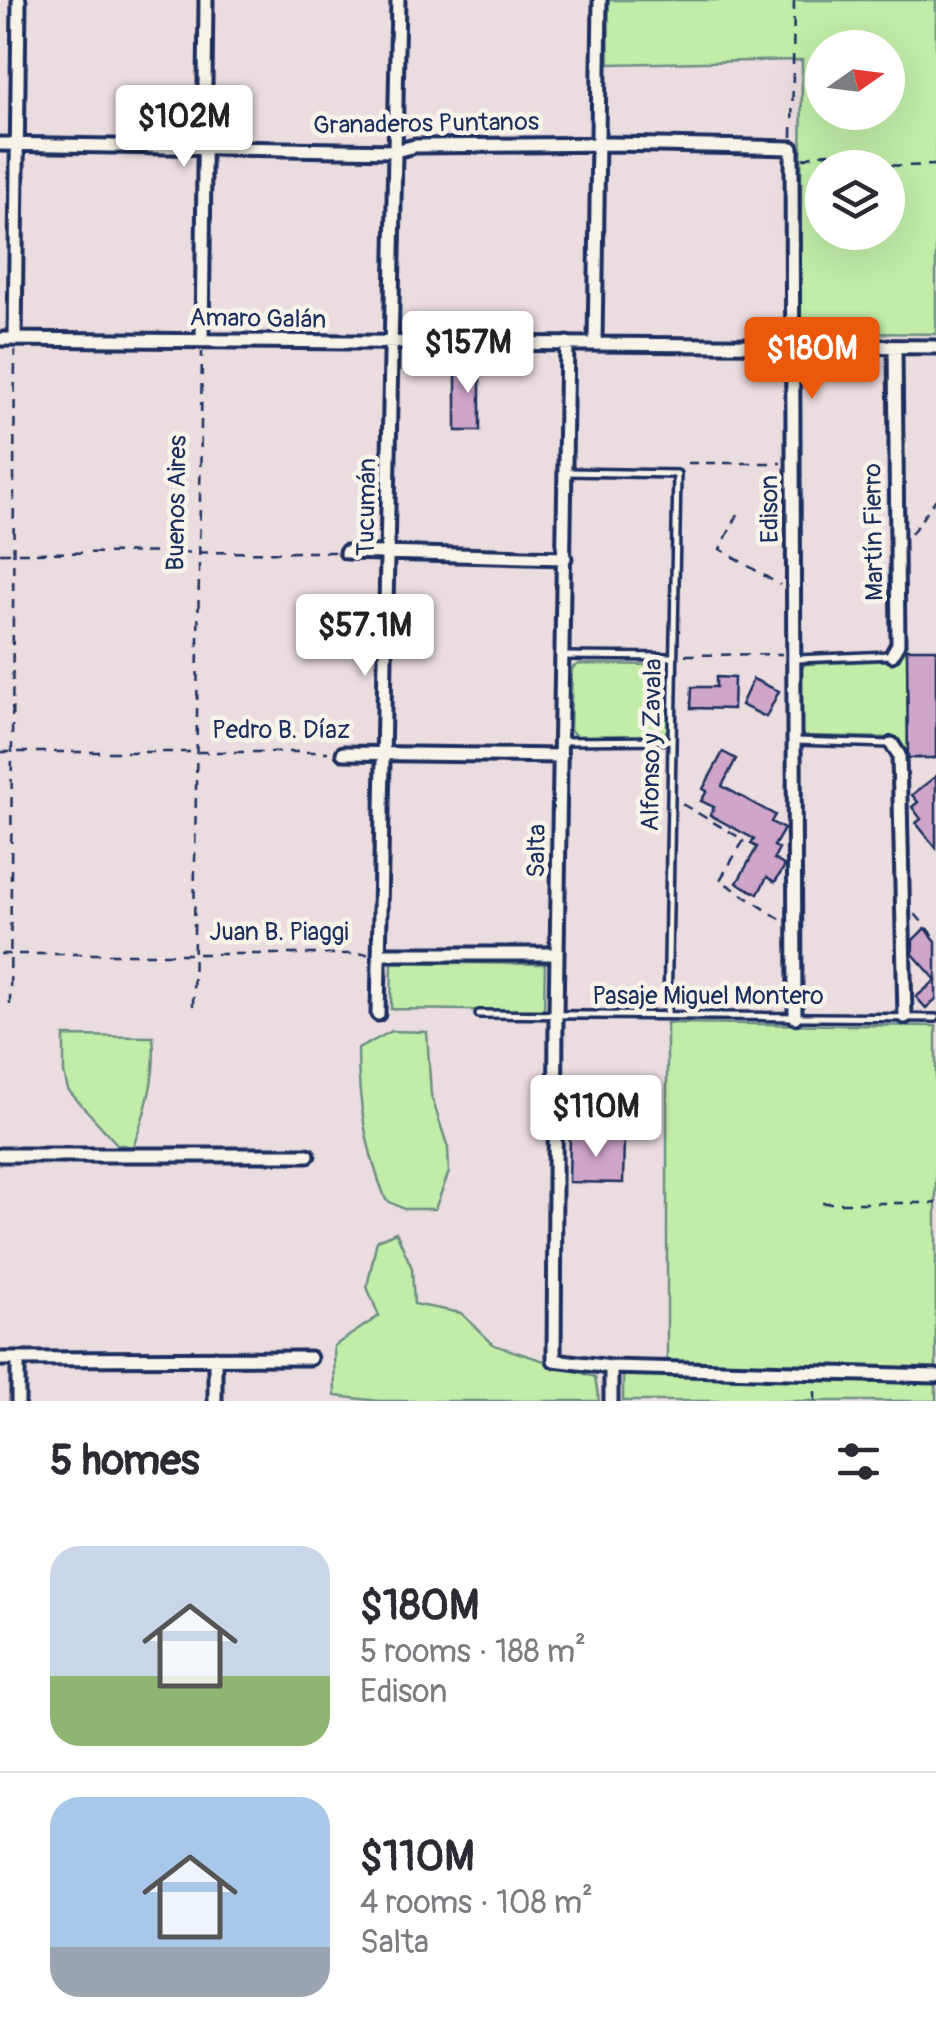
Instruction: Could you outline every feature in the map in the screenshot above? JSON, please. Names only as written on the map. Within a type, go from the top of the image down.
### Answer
[{"type":"street","points":[[14,339],[18,0]]},
{"type":"street","points":[[202,340],[206,0]]},
{"type":"street","name":"Tucumán","points":[[378,1014],[398,0]]},
{"type":"street","points":[[595,344],[600,0]]},
{"type":"street","name":"Granaderos Puntanos","points":[[0,144],[395,150],[415,146],[599,145],[792,148]]},
{"type":"street","name":"Edison","points":[[792,148],[788,657],[793,741],[796,1017]]},
{"type":"street","name":"Amaro Galán","points":[[0,338],[936,348]]},
{"type":"street","name":"Salta","points":[[567,343],[554,1360],[610,1367]]},
{"type":"street","name":"Martín Fierro","points":[[892,655],[898,644],[895,347]]},
{"type":"street","points":[[346,552],[565,558]]},
{"type":"street","points":[[892,744],[898,755],[906,1017]]},
{"type":"street","name":"Pedro B. Díaz","points":[[343,752],[561,756]]},
{"type":"street","name":"Juan B. Piaggi","points":[[380,954],[557,954]]},
{"type":"street","points":[[0,1156],[308,1155]]},
{"type":"street","points":[[214,1401],[215,1358]]},
{"type":"street","points":[[0,1359],[310,1358]]},
{"type":"street","points":[[18,1359],[18,1401]]},
{"type":"street","points":[[611,1401],[610,1367],[936,1376]]},
{"type":"lane","name":"Alfonso y Zavala","points":[[567,472],[677,474],[667,1016]]},
{"type":"lane","points":[[788,657],[892,655]]},
{"type":"lane","points":[[563,656],[674,657]]},
{"type":"lane","points":[[562,741],[672,740]]},
{"type":"lane","points":[[793,741],[892,744]]},
{"type":"lane","name":"Pasaje Miguel Montero","points":[[479,1014],[936,1018]]},
{"type":"path","points":[[792,148],[794,0]]},
{"type":"path","points":[[792,163],[819,152],[846,152],[889,165],[936,165]]},
{"type":"path","points":[[10,1005],[14,339]]},
{"type":"path","name":"Buenos Aires","points":[[192,1006],[202,340]]},
{"type":"path","points":[[688,463],[781,464]]},
{"type":"path","points":[[907,539],[936,499]]},
{"type":"path","points":[[738,514],[720,548],[782,586]]},
{"type":"path","points":[[0,553],[346,552]]},
{"type":"path","points":[[684,655],[788,657]]},
{"type":"path","name":"Pedro B. Díaz","points":[[0,752],[343,752]]},
{"type":"path","points":[[908,758],[936,758]]},
{"type":"path","points":[[680,803],[744,840],[720,880],[784,921]]},
{"type":"path","points":[[911,910],[936,938]]},
{"type":"path","name":"Juan B. Piaggi","points":[[0,954],[380,954]]},
{"type":"path","points":[[822,1203],[936,1203]]},
{"type":"path","points":[[815,1373],[815,1401]]},
{"type":"green space","points":[[608,0],[936,0],[936,334],[800,332],[802,60],[609,64]]},
{"type":"green space","points":[[907,649],[908,758],[895,738],[804,736],[799,731],[800,671],[805,664],[895,660]]},
{"type":"green space","points":[[579,664],[660,665],[668,670],[668,729],[661,737],[577,737],[570,730],[572,668]]},
{"type":"green space","points":[[392,962],[545,964],[544,1011],[391,1009]]},
{"type":"green space","points":[[667,1023],[936,1026],[936,1372],[667,1364]]},
{"type":"green space","points":[[392,1031],[427,1032],[431,1095],[448,1148],[449,1172],[435,1209],[404,1209],[386,1200],[368,1144],[358,1049]]},
{"type":"green space","points":[[64,1036],[153,1037],[149,1093],[133,1147],[117,1144],[68,1090]]},
{"type":"green space","points":[[396,1232],[412,1268],[414,1304],[461,1313],[494,1345],[595,1377],[599,1401],[379,1401],[335,1396],[334,1346],[379,1316],[367,1287],[377,1240]]},
{"type":"green space","points":[[623,1375],[936,1383],[936,1401],[623,1401]]},
{"type":"building","points":[[456,361],[480,361],[480,431],[456,431]]},
{"type":"building","points":[[907,649],[936,649],[936,758],[908,758]]},
{"type":"building","points":[[716,677],[734,678],[733,709],[691,708],[692,687],[716,687]]},
{"type":"building","points":[[753,679],[779,691],[766,717],[741,705]]},
{"type":"building","points":[[723,752],[736,759],[722,786],[775,815],[771,822],[784,829],[774,846],[779,849],[774,859],[785,866],[775,882],[767,877],[758,894],[737,883],[757,847],[751,844],[754,839],[710,815],[714,807],[701,801],[707,791],[703,789]]},
{"type":"building","points":[[936,776],[936,848],[916,823],[921,819],[912,807],[918,802],[912,795]]},
{"type":"building","points":[[925,928],[936,941],[936,980],[913,954],[913,940]]},
{"type":"building","points":[[936,980],[936,999],[926,1008],[916,997]]},
{"type":"building","points":[[570,1136],[624,1137],[623,1183],[569,1182]]}]
